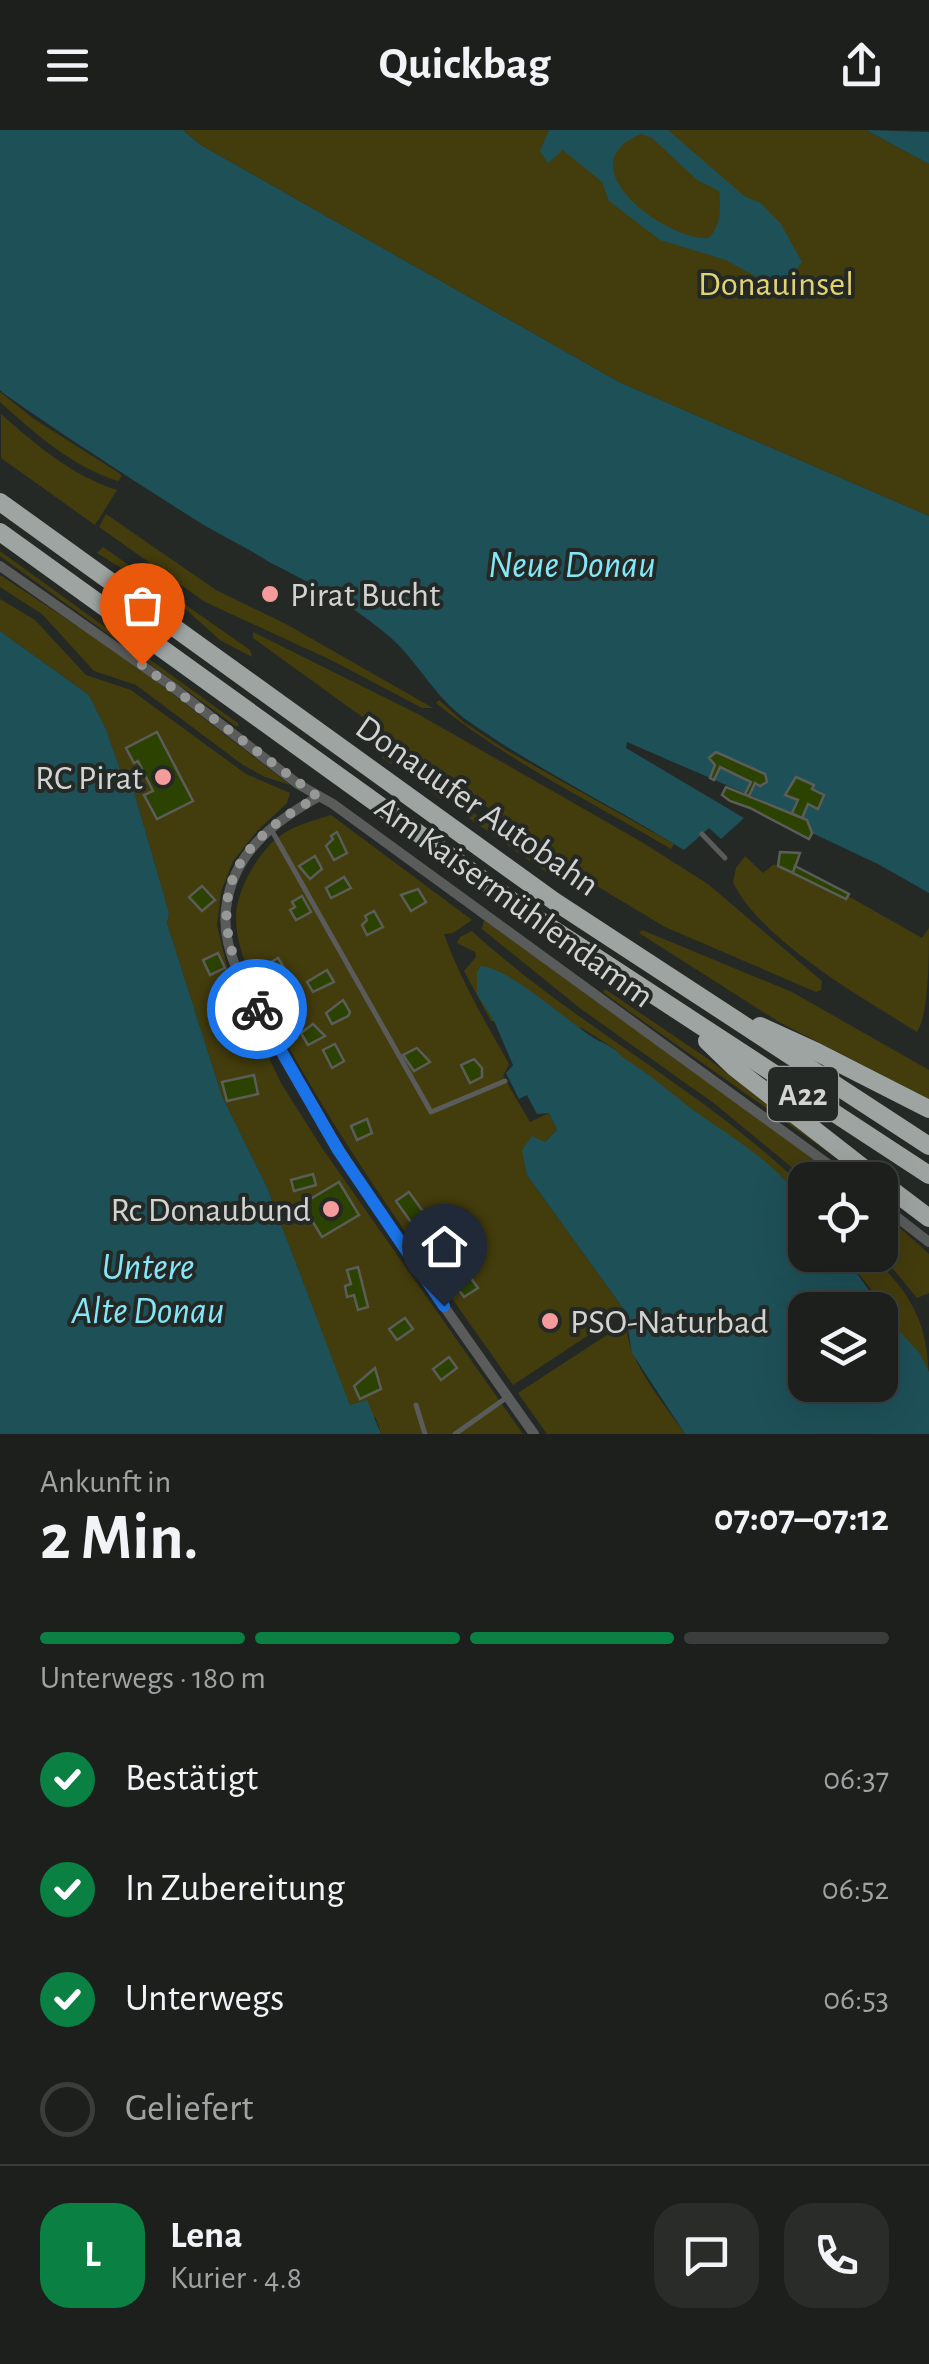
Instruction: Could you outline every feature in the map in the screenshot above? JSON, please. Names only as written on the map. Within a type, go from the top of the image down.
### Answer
[{"type":"highway","name":"Donauufer Autobahn","points":[[0,502],[453,830],[709,1004],[929,1146]]},
{"type":"highway","name":"Donauufer Autobahn","points":[[0,532],[455,861],[678,1013],[929,1175]]},
{"type":"highway","points":[[709,1004],[818,1052],[929,1109]]},
{"type":"highway","points":[[678,1013],[734,1068],[857,1162]]},
{"type":"highway","points":[[898,1194],[929,1218]]},
{"type":"street","name":"Am Kaisermühlendamm","points":[[0,566],[170,684],[318,797],[333,804],[825,1162]]},
{"type":"street","points":[[318,797],[271,828],[246,856],[230,884],[225,912],[228,944],[252,999],[338,1150],[534,1434]]},
{"type":"street","points":[[898,1218],[929,1242]]},
{"type":"lane","points":[[271,828],[431,1112],[504,1081]]},
{"type":"lane","points":[[702,834],[725,858]]},
{"type":"lane","points":[[455,1434],[508,1397]]},
{"type":"lane","points":[[416,1405],[425,1434]]},
{"type":"green space","name":"Donauinsel","points":[[183,130],[866,130],[929,164],[929,516],[619,382],[199,144]]},
{"type":"green space","points":[[0,392],[122,476],[118,481],[101,475],[55,448],[0,402]]},
{"type":"green space","points":[[1,414],[69,468],[117,490],[95,525],[1,458]]},
{"type":"green space","points":[[106,514],[216,590],[286,624],[433,708],[422,708],[333,661],[205,602],[99,527]]},
{"type":"green space","points":[[103,547],[250,650],[252,657],[220,640],[180,604],[97,553]]},
{"type":"green space","points":[[0,551],[239,724],[237,727],[0,556]]},
{"type":"green space","points":[[0,575],[130,661],[290,785],[243,765],[136,685],[94,671],[42,614],[0,587]]},
{"type":"green space","points":[[0,599],[35,620],[86,675],[131,690],[246,774],[290,793],[287,803],[233,861],[221,892],[217,925],[228,971],[281,1083],[322,1148],[523,1434],[381,1434],[376,1418],[350,1406],[267,1187],[222,1096],[167,923],[169,913],[133,788],[122,775],[89,695],[0,631]]},
{"type":"green space","points":[[253,632],[418,714],[640,841],[708,884],[822,981],[821,990],[816,992],[665,927],[595,885],[253,638]]},
{"type":"green space","points":[[439,700],[506,750],[674,844],[671,849],[492,744],[436,703]]},
{"type":"green space","points":[[387,751],[555,871],[552,876],[470,819],[448,798],[440,799],[398,764],[382,758]]},
{"type":"green space","points":[[331,815],[472,920],[453,933],[444,934],[451,952],[509,1064],[503,1076],[530,1122],[549,1113],[557,1130],[545,1142],[527,1175],[625,1311],[513,1385],[333,1123],[245,963],[236,919],[243,887],[254,865],[282,834]]},
{"type":"green space","points":[[745,856],[763,873],[774,864],[845,899],[848,896],[922,938],[929,928],[926,999],[917,1032],[815,966],[765,925],[733,882],[736,868]]},
{"type":"green space","points":[[484,920],[817,1162],[788,1164],[715,1104],[581,1009],[482,929]]},
{"type":"green space","points":[[642,930],[792,992],[929,1070],[929,1099],[779,1022],[639,933]]},
{"type":"green space","points":[[472,931],[553,997],[725,1120],[788,1173],[788,1187],[767,1165],[582,1028],[491,1021],[464,971],[476,957],[475,952],[457,943]]},
{"type":"green space","points":[[605,989],[711,1061],[843,1162],[626,1009],[603,992]]},
{"type":"green space","points":[[898,1226],[929,1254],[929,1293],[917,1298],[896,1272]]},
{"type":"green space","points":[[857,1272],[887,1272],[908,1299],[922,1329],[929,1386],[919,1352],[898,1331],[898,1292],[873,1292]]},
{"type":"green space","points":[[627,1322],[639,1365],[685,1434],[547,1434],[518,1393]]},
{"type":"water","name":"Neue Donau","points":[[0,130],[183,130],[199,144],[619,382],[929,516],[929,893],[812,833],[807,820],[627,742],[626,748],[744,818],[721,839],[709,828],[684,850],[468,721],[446,702],[391,638],[348,606],[202,524],[3,393]]},
{"type":"water","points":[[549,130],[668,130],[744,196],[761,203],[781,224],[802,262],[789,280],[773,286],[726,260],[660,240],[609,201],[602,182],[563,150],[548,163],[540,151]],"holes":[[[641,134],[652,138],[697,180],[719,191],[719,216],[709,238],[691,236],[649,215],[618,182],[613,164],[620,148]]]},
{"type":"water","points":[[866,130],[929,132],[929,164]]},
{"type":"water","name":"Untere Alte Donau","points":[[0,631],[89,695],[106,729],[122,775],[126,774],[133,788],[169,913],[167,923],[222,1096],[267,1187],[350,1405],[367,1400],[381,1434],[0,1434]]},
{"type":"water","points":[[481,966],[521,984],[757,1155],[781,1177],[788,1185],[788,1272],[856,1272],[871,1292],[788,1292],[788,1402],[898,1402],[898,1330],[919,1352],[929,1372],[929,1434],[685,1434],[632,1353],[625,1311],[527,1175],[522,1150],[532,1136],[545,1142],[557,1130],[549,1113],[537,1114],[527,1095],[519,1099],[506,1073],[513,1065],[477,994],[477,972]]},
{"type":"building","name":"RC Pirat","points":[[157,732],[193,801],[157,819],[144,795],[153,791],[138,761],[134,763],[126,748]]},
{"type":"building","points":[[716,752],[765,774],[767,782],[760,786],[755,783],[749,796],[745,794],[751,782],[720,767],[714,780],[710,778],[715,765],[709,758]]},
{"type":"building","points":[[796,777],[814,785],[812,789],[824,795],[818,809],[808,804],[802,818],[792,813],[798,800],[785,795]]},
{"type":"building","points":[[726,787],[807,820],[812,833],[809,839],[730,801],[722,795]]},
{"type":"building","points":[[337,832],[347,853],[334,860],[326,846]]},
{"type":"building","points":[[780,852],[800,853],[793,873],[778,866]]},
{"type":"building","points":[[315,856],[322,869],[310,879],[299,866]]},
{"type":"building","points":[[795,866],[849,894],[846,899],[793,873]]},
{"type":"building","points":[[344,877],[351,888],[331,898],[326,888]]},
{"type":"building","points":[[202,886],[215,900],[202,911],[189,897]]},
{"type":"building","points":[[418,889],[426,902],[411,911],[401,895]]},
{"type":"building","points":[[302,896],[311,912],[296,920],[290,910],[295,907],[292,902]]},
{"type":"building","points":[[374,911],[383,927],[367,935],[362,925],[367,920],[365,916]]},
{"type":"building","points":[[218,953],[225,968],[210,975],[203,960]]},
{"type":"building","points":[[278,958],[288,974],[269,984],[260,978],[258,970]]},
{"type":"building","points":[[327,970],[334,982],[313,992],[307,982]]},
{"type":"building","points":[[234,996],[241,1011],[223,1019],[217,1007]]},
{"type":"building","points":[[343,1000],[350,1012],[332,1024],[326,1013]]},
{"type":"building","points":[[313,1024],[325,1036],[308,1045],[301,1033]]},
{"type":"building","points":[[335,1044],[344,1061],[332,1068],[323,1050]]},
{"type":"building","points":[[417,1048],[430,1062],[414,1071],[403,1055]]},
{"type":"building","points":[[474,1059],[482,1068],[482,1077],[470,1083],[461,1065]]},
{"type":"building","points":[[254,1075],[258,1094],[227,1101],[222,1082]]},
{"type":"building","points":[[367,1119],[372,1133],[357,1140],[351,1126]]},
{"type":"building","points":[[313,1174],[316,1185],[294,1191],[291,1180]]},
{"type":"building","name":"Rc Donaubund","points":[[339,1182],[359,1215],[322,1237],[302,1204]]},
{"type":"building","points":[[409,1192],[478,1288],[464,1297],[396,1201]]},
{"type":"building","points":[[358,1267],[368,1307],[358,1310],[354,1295],[347,1297],[345,1286],[351,1284],[347,1270]]},
{"type":"building","points":[[405,1318],[413,1329],[397,1340],[389,1329]]},
{"type":"building","points":[[449,1357],[457,1368],[441,1380],[433,1369]]},
{"type":"building","points":[[375,1368],[381,1389],[360,1399],[354,1386]]},
{"type":"way so far","points":[[142,665],[318,797],[284,818],[254,845],[230,884],[225,912],[228,944],[257,1009]]},
{"type":"place","name":"Pirat Bucht","points":[[270,594]]},
{"type":"place","name":"RC Pirat","points":[[163,777]]},
{"type":"place","name":"Rc Donaubund","points":[[331,1209]]},
{"type":"place","name":"PSO-Naturbad","points":[[550,1321]]},
{"type":"route","points":[[257,1009],[338,1150],[444,1306]]}]
